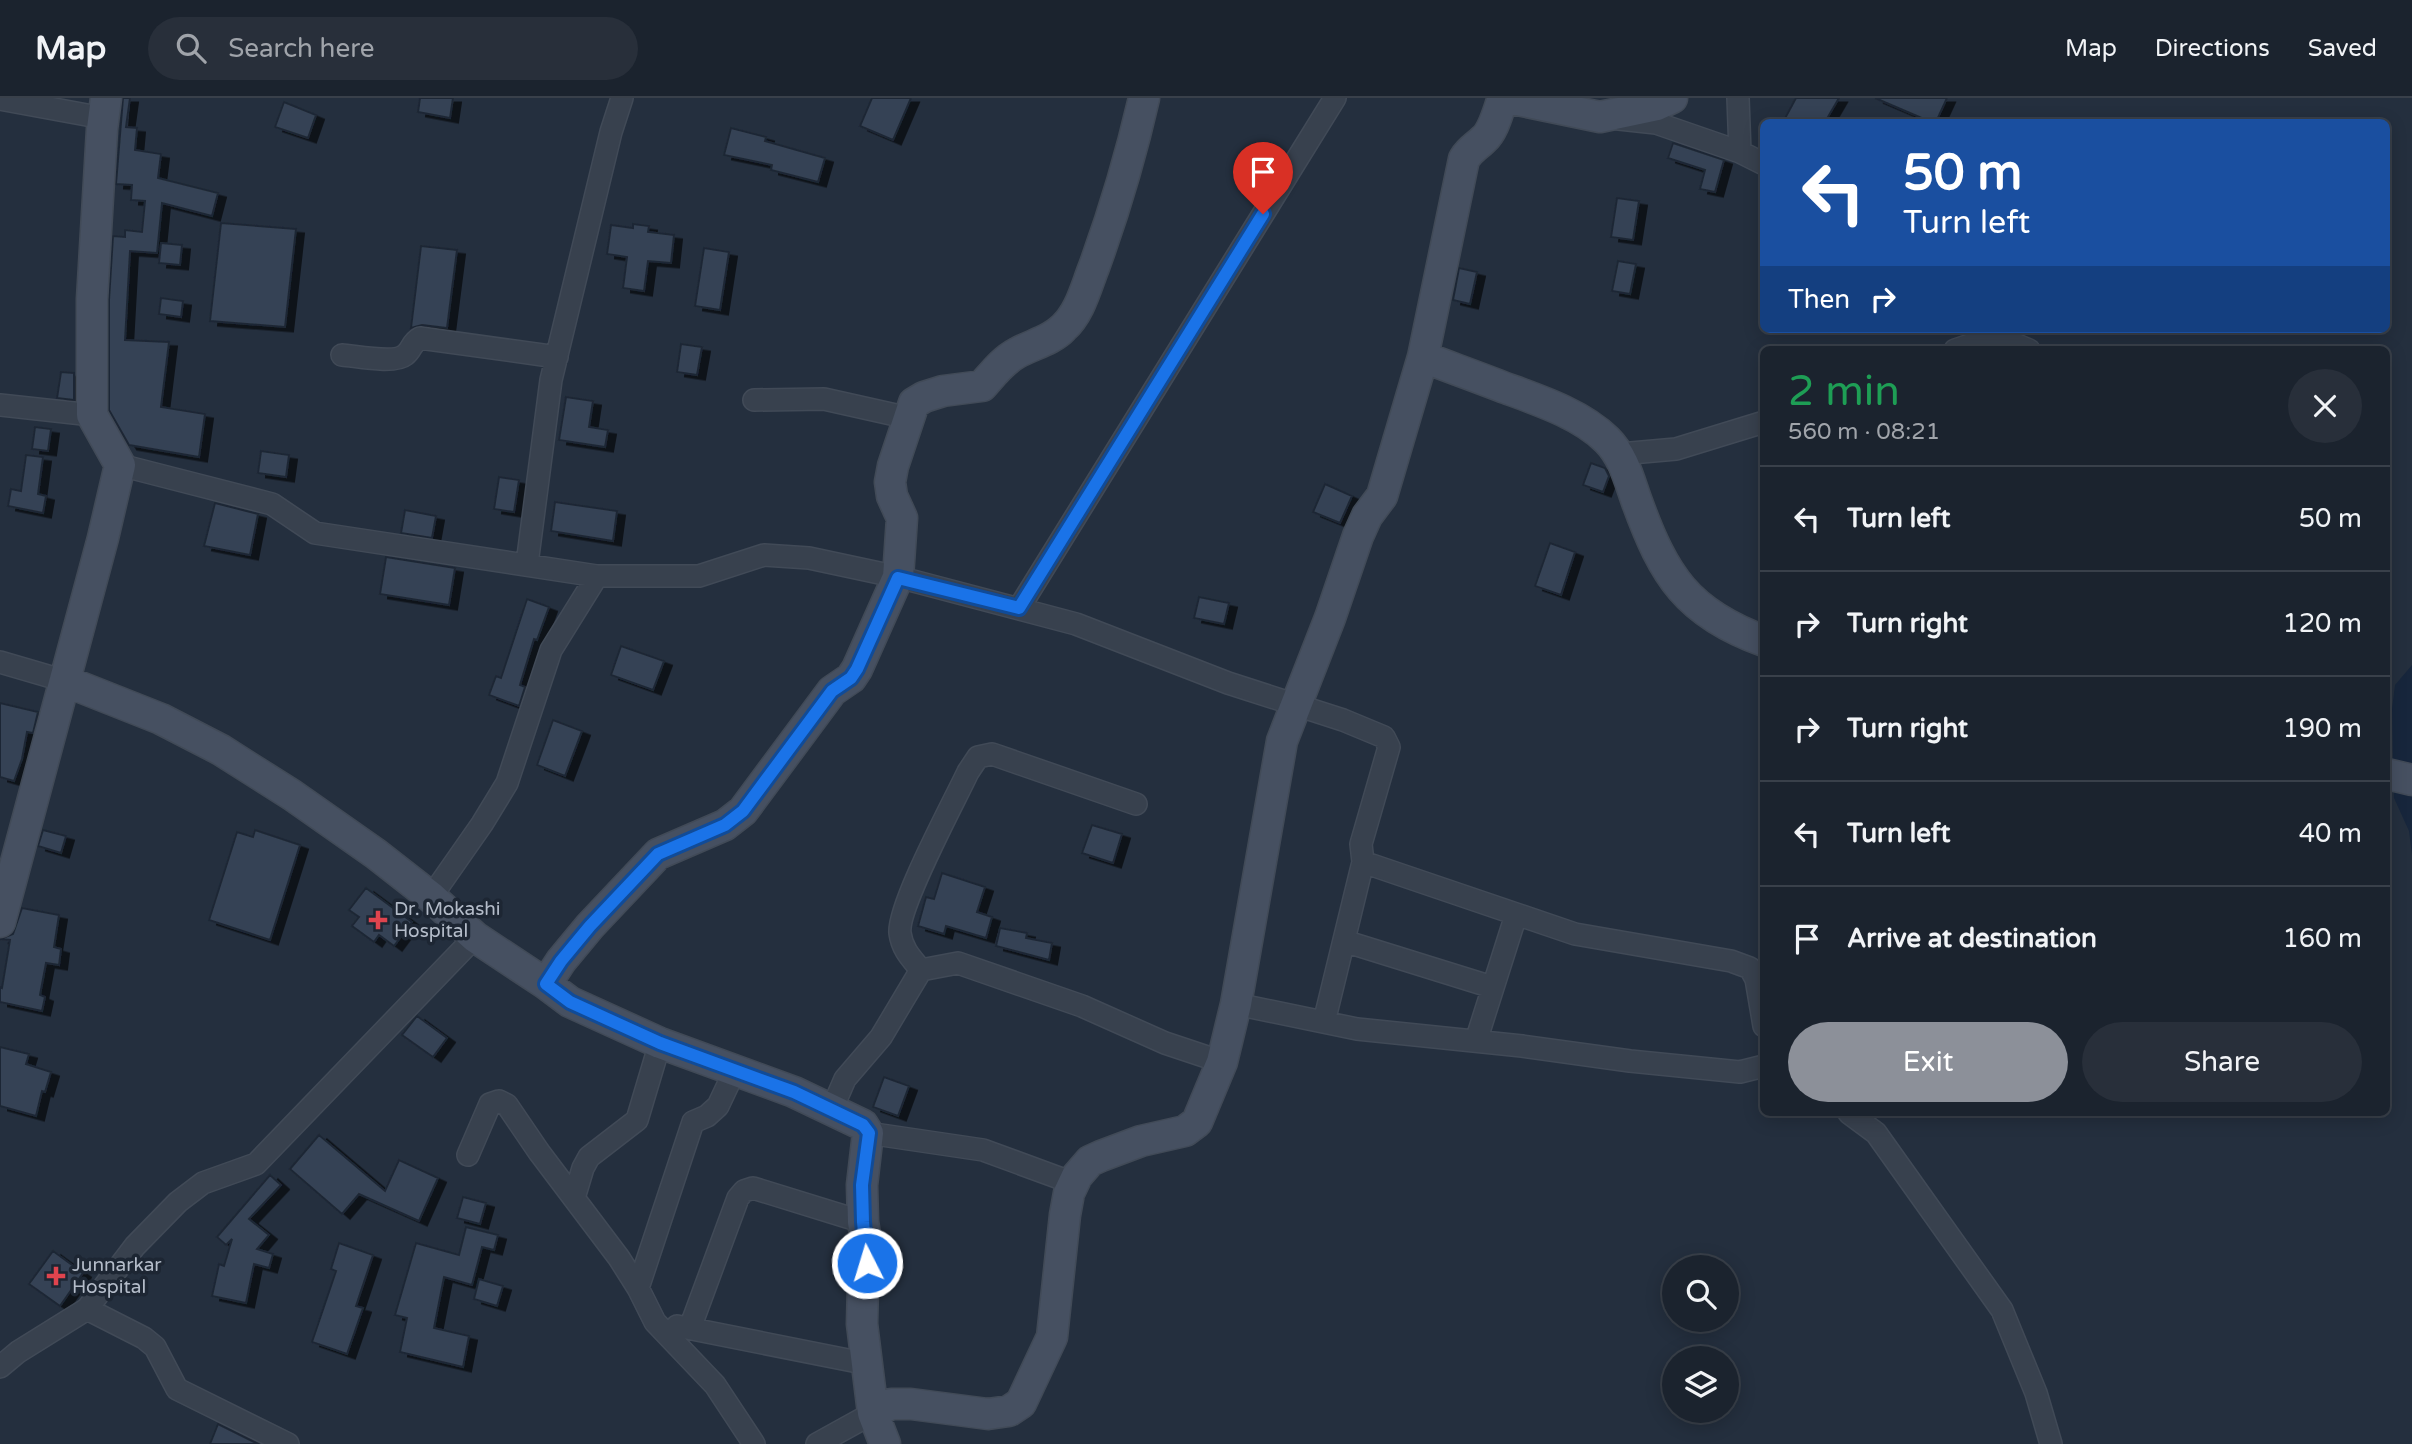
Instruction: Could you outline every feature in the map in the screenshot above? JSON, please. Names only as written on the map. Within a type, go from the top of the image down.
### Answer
[{"type":"street","points":[[527,564],[551,380],[611,132],[622,98]]},
{"type":"street","points":[[546,984],[590,926],[658,854],[725,825],[743,811],[832,691],[851,678],[898,578],[902,518],[891,496],[890,482],[892,466],[914,403],[943,391],[982,386],[1001,364],[1014,354],[1062,330],[1072,318],[1084,294],[1101,246],[1125,171],[1144,98]]},
{"type":"street","points":[[1019,608],[1335,98]]},
{"type":"street","points":[[817,1444],[891,1404],[988,1414],[1009,1411],[1021,1403],[1052,1337],[1065,1215],[1073,1183],[1090,1161],[1141,1141],[1185,1131],[1197,1122],[1222,1062],[1237,1004],[1282,741],[1330,618],[1358,536],[1367,516],[1382,496],[1423,357],[1465,159],[1472,146],[1484,139],[1491,129],[1505,98],[1600,117],[1656,124],[1740,152],[1760,162]]},
{"type":"street","points":[[1600,117],[1657,105],[1672,98]]},
{"type":"street","points":[[1738,98],[1740,152]]},
{"type":"street","points":[[0,99],[104,108],[92,299],[92,415],[120,464],[0,922]]},
{"type":"street","points":[[1963,346],[1991,333]]},
{"type":"street","points":[[1995,333],[2021,346]]},
{"type":"street","points":[[342,355],[396,360],[405,355],[412,342],[420,338],[557,357]]},
{"type":"street","points":[[1423,357],[1562,409],[1605,437],[1620,454],[1647,530],[1665,567],[1686,597],[1711,617],[1760,639]]},
{"type":"street","points":[[754,400],[824,399],[909,418]]},
{"type":"street","points":[[0,405],[92,415]]},
{"type":"street","points":[[1620,454],[1675,449],[1760,423]]},
{"type":"street","points":[[120,464],[272,504],[315,533],[597,576],[699,576],[764,555],[809,558],[1076,624],[1228,683],[1384,737],[1389,747],[1361,844],[1363,862],[1324,1022]]},
{"type":"street","points":[[431,897],[507,783],[551,650],[597,576]]},
{"type":"street","points":[[0,662],[65,681],[161,719],[222,750],[302,802],[431,897],[475,937],[570,1002],[660,1043],[832,1109],[863,1125],[869,1133],[862,1185],[867,1263],[863,1285],[862,1324],[873,1413],[886,1444]]},
{"type":"street","points":[[921,970],[905,952],[900,930],[906,900],[968,772],[978,757],[992,754],[1136,804]]},
{"type":"street","points":[[2390,775],[2412,780]]},
{"type":"street","points":[[1363,862],[1575,934],[1731,961],[1750,968],[1756,979],[1760,1002]]},
{"type":"street","points":[[1476,1041],[1516,915]]},
{"type":"street","points":[[0,1367],[18,1352],[87,1309],[135,1246],[178,1202],[203,1183],[256,1164],[475,937]]},
{"type":"street","points":[[1344,941],[1492,987]]},
{"type":"street","points":[[832,1109],[845,1079],[881,1037],[921,970],[958,963],[1082,1006],[1165,1043],[1222,1062]]},
{"type":"street","points":[[1237,1004],[1357,1030],[1740,1072],[1760,1067]]},
{"type":"street","points":[[574,1198],[589,1157],[637,1119],[660,1043]]},
{"type":"street","points":[[638,1288],[693,1122],[718,1107],[735,1070]]},
{"type":"street","points":[[468,1155],[490,1104],[499,1101],[507,1105],[619,1258],[655,1322],[716,1385],[754,1444]]},
{"type":"street","points":[[1854,1116],[1876,1133],[2002,1310],[2036,1393],[2051,1444]]},
{"type":"street","points":[[869,1133],[983,1150],[1073,1183]]},
{"type":"street","points":[[691,1328],[738,1198],[744,1191],[753,1188],[863,1222]]},
{"type":"street","points":[[87,1309],[144,1338],[155,1347],[177,1389],[288,1444]]},
{"type":"street","points":[[655,1322],[867,1364]]},
{"type":"water","points":[[2412,665],[2412,855],[2409,831],[2394,798],[2392,709],[2395,685]]},
{"type":"building","points":[[123,98],[130,98],[126,127],[137,128],[135,150],[161,154],[158,178],[218,193],[212,216],[162,203],[157,253],[130,251],[125,340],[169,342],[161,407],[205,414],[199,457],[129,445],[109,410],[109,300],[113,236],[125,237],[125,230],[142,232],[145,201],[131,200],[132,185],[116,184]]},
{"type":"building","points":[[420,98],[453,98],[450,118],[418,112]]},
{"type":"building","points":[[872,98],[911,98],[893,140],[860,126]]},
{"type":"building","points":[[1796,98],[1839,98],[1827,119],[1785,119]]},
{"type":"building","points":[[1875,98],[1947,98],[1937,119],[1924,119]]},
{"type":"building","points":[[284,102],[316,115],[308,138],[275,127]]},
{"type":"building","points":[[731,128],[825,158],[818,182],[771,170],[772,165],[724,155]]},
{"type":"building","points":[[1673,143],[1724,160],[1715,192],[1700,189],[1705,170],[1668,158]]},
{"type":"building","points":[[1617,198],[1639,201],[1633,240],[1611,237]]},
{"type":"building","points":[[221,223],[296,229],[285,327],[210,321]]},
{"type":"building","points":[[633,224],[649,226],[648,232],[674,235],[671,263],[648,261],[644,291],[623,288],[627,257],[607,254],[611,225],[633,228]]},
{"type":"building","points":[[161,243],[182,245],[180,265],[159,263]]},
{"type":"building","points":[[421,246],[457,250],[447,328],[422,325],[411,328]]},
{"type":"building","points":[[704,248],[729,252],[720,310],[695,306]]},
{"type":"building","points":[[1618,261],[1636,264],[1630,294],[1612,291]]},
{"type":"building","points":[[1459,268],[1477,272],[1470,304],[1453,300]]},
{"type":"building","points":[[161,298],[183,301],[181,317],[159,314]]},
{"type":"building","points":[[681,344],[702,347],[697,375],[677,372]]},
{"type":"building","points":[[61,372],[74,373],[74,400],[57,398]]},
{"type":"building","points":[[566,397],[593,401],[589,427],[608,430],[605,447],[559,440]]},
{"type":"building","points":[[35,427],[51,429],[48,451],[32,449]]},
{"type":"building","points":[[261,451],[289,455],[286,477],[258,473]]},
{"type":"building","points":[[26,455],[43,457],[38,494],[46,496],[43,513],[8,506],[11,489],[21,491]]},
{"type":"building","points":[[1591,463],[1605,468],[1609,476],[1603,492],[1583,485]]},
{"type":"building","points":[[499,477],[519,480],[514,512],[494,509]]},
{"type":"building","points":[[1325,484],[1352,496],[1340,523],[1313,512]]},
{"type":"building","points":[[555,502],[617,511],[613,541],[551,531]]},
{"type":"building","points":[[215,503],[258,514],[250,555],[204,546]]},
{"type":"building","points":[[405,510],[436,516],[432,538],[401,533]]},
{"type":"building","points":[[1550,543],[1575,552],[1561,595],[1535,586]]},
{"type":"building","points":[[386,557],[455,568],[449,605],[380,594]]},
{"type":"building","points":[[1199,597],[1229,603],[1224,624],[1194,618]]},
{"type":"building","points":[[527,599],[549,607],[537,640],[534,639],[520,685],[525,687],[519,706],[489,695],[496,676],[501,678]]},
{"type":"building","points":[[621,646],[664,661],[653,690],[611,675]]},
{"type":"building","points":[[0,703],[38,712],[33,733],[27,732],[14,781],[0,777]]},
{"type":"building","points":[[553,720],[582,731],[565,776],[537,765]]},
{"type":"building","points":[[1092,825],[1122,834],[1113,863],[1082,853]]},
{"type":"building","points":[[43,830],[66,836],[61,853],[38,846]]},
{"type":"building","points":[[255,830],[300,845],[270,940],[209,920],[237,832],[253,837]]},
{"type":"building","points":[[942,873],[985,887],[977,912],[992,917],[986,938],[946,926],[944,934],[918,926],[926,897],[934,899]]},
{"type":"building","points":[[366,888],[412,922],[394,946],[379,935],[374,942],[352,926],[359,917],[349,910]]},
{"type":"building","points":[[22,908],[59,915],[54,947],[61,949],[59,965],[46,963],[40,995],[45,997],[42,1011],[0,1002],[0,987],[2,988],[10,940],[0,939],[13,934]]},
{"type":"building","points":[[1000,928],[1027,933],[1026,938],[1052,943],[1049,960],[996,946]]},
{"type":"building","points":[[417,1016],[447,1038],[433,1057],[402,1035]]},
{"type":"building","points":[[0,1047],[29,1054],[26,1064],[51,1072],[45,1092],[42,1091],[36,1116],[0,1106]]},
{"type":"building","points":[[884,1077],[909,1086],[898,1116],[873,1107]]},
{"type":"building","points":[[319,1135],[385,1191],[399,1160],[438,1178],[419,1221],[359,1194],[342,1214],[290,1169]]},
{"type":"building","points":[[270,1175],[281,1185],[249,1219],[269,1235],[257,1249],[273,1254],[269,1268],[254,1264],[246,1303],[212,1296],[219,1264],[224,1266],[232,1239],[226,1245],[217,1237]]},
{"type":"building","points":[[463,1197],[486,1203],[480,1224],[457,1218]]},
{"type":"building","points":[[466,1227],[498,1235],[494,1250],[482,1247],[472,1285],[444,1277],[434,1328],[469,1336],[463,1367],[400,1352],[407,1318],[395,1315],[416,1243],[459,1255]]},
{"type":"building","points":[[339,1243],[373,1255],[356,1306],[363,1308],[347,1354],[312,1342],[336,1271],[331,1269]]},
{"type":"building","points":[[53,1251],[83,1273],[60,1306],[29,1284]]},
{"type":"building","points":[[479,1279],[503,1286],[497,1306],[474,1299]]},
{"type":"building","points":[[218,1424],[258,1444],[210,1444]]},
{"type":"place","name":"Dr. Mokashi Hospital","points":[[378,920]]},
{"type":"place","name":"Junnarkar Hospital","points":[[56,1276]]},
{"type":"route","points":[[867,1263],[862,1185],[869,1133],[863,1125],[794,1092],[660,1043],[570,1002],[546,984],[590,926],[658,854],[725,825],[743,811],[832,691],[851,678],[857,669],[898,578],[1019,608],[1263,214]]}]
